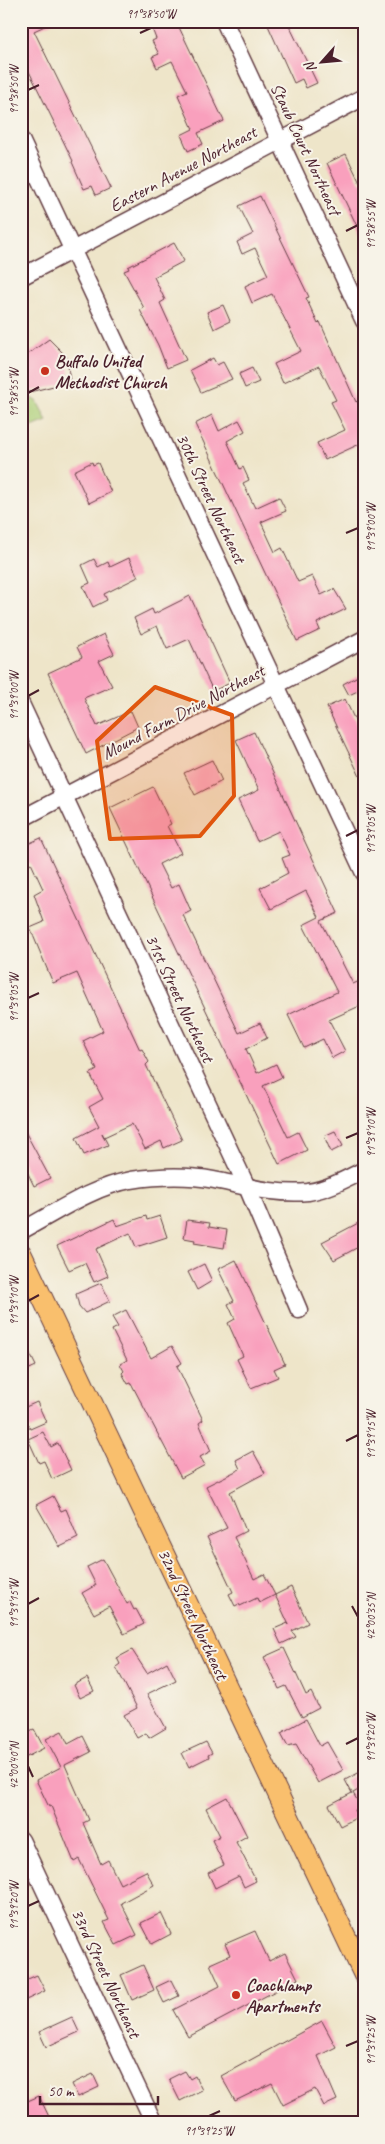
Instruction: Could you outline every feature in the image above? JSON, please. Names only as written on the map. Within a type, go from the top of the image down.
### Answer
[{"type":"main road","name":"32nd Street Northeast","points":[[21,1253],[364,1974]]},
{"type":"street","name":"Staub Court Northeast","points":[[224,21],[364,321]]},
{"type":"street","name":"Eastern Avenue Northeast","points":[[21,276],[364,96]]},
{"type":"street","name":"30th Street Northeast","points":[[21,140],[364,873]]},
{"type":"street","name":"Mound Farm Drive Northeast","points":[[21,819],[364,639]]},
{"type":"street","name":"31st Street Northeast","points":[[21,704],[246,1187],[298,1310]]},
{"type":"street","points":[[21,1231],[96,1192],[129,1180],[181,1177],[213,1180],[277,1192],[308,1192],[334,1185],[364,1170]]},
{"type":"street","name":"33rd Street Northeast","points":[[21,1840],[154,2123]]},
{"type":"highlighted area","points":[[155,687],[232,715],[234,796],[200,836],[110,839],[97,741]]},
{"type":"green space","points":[[32,398],[37,401],[47,421],[29,428],[21,425],[21,402]]},
{"type":"building","points":[[21,21],[55,21],[34,31],[111,188],[96,195],[92,186],[84,189],[73,161],[21,55]]},
{"type":"building","points":[[149,21],[176,21],[224,121],[198,133],[203,144],[188,151],[181,135],[193,129],[178,95],[187,91],[172,61],[157,68],[152,57],[159,54],[152,41],[156,39]]},
{"type":"building","points":[[266,21],[287,21],[317,83],[306,88],[302,79],[294,83]]},
{"type":"building","points":[[346,154],[360,183],[364,182],[364,241],[327,163]]},
{"type":"building","points":[[260,196],[309,297],[306,298],[318,324],[320,322],[356,402],[364,414],[364,442],[325,460],[317,443],[345,430],[331,402],[336,400],[319,366],[283,383],[274,364],[301,351],[272,294],[252,303],[245,286],[268,275],[255,248],[242,254],[237,242],[253,234],[239,206]]},
{"type":"building","points":[[174,243],[184,261],[154,277],[165,300],[160,303],[186,360],[167,368],[158,345],[140,310],[144,308],[124,271],[129,269],[128,267]]},
{"type":"building","points":[[223,305],[230,321],[214,329],[207,312]]},
{"type":"building","name":"Buffalo United Methodist Church","points":[[49,339],[67,357],[70,382],[21,394],[21,359]]},
{"type":"building","points":[[213,358],[217,365],[223,362],[232,379],[201,392],[190,370]]},
{"type":"building","points":[[252,368],[259,382],[245,388],[239,374]]},
{"type":"building","points":[[212,415],[219,431],[239,420],[245,431],[227,441],[240,469],[243,467],[249,480],[243,483],[255,508],[279,497],[286,511],[261,522],[275,552],[282,548],[298,582],[312,576],[321,595],[334,589],[346,609],[317,623],[320,630],[297,641],[195,424]]},
{"type":"building","points":[[92,462],[93,465],[98,463],[111,492],[89,503],[74,471]]},
{"type":"building","points":[[129,558],[138,577],[104,594],[107,600],[93,607],[83,586],[90,583],[82,565],[94,559],[98,567],[108,562],[110,567]]},
{"type":"building","points":[[190,596],[230,683],[213,691],[189,639],[167,649],[157,626],[141,634],[134,618],[152,609],[154,614]]},
{"type":"building","points":[[104,634],[114,654],[99,661],[112,686],[84,698],[97,726],[131,711],[138,727],[86,754],[48,673],[82,657],[77,647]]},
{"type":"building","points":[[358,676],[364,688],[349,695],[343,684]]},
{"type":"building","points":[[345,699],[358,727],[364,725],[364,785],[327,707]]},
{"type":"building","points":[[254,732],[338,913],[321,921],[353,984],[364,979],[364,1004],[329,1020],[345,1051],[332,1058],[323,1039],[304,1048],[288,1015],[337,992],[303,925],[319,917],[306,891],[271,909],[260,888],[288,873],[282,858],[290,855],[279,831],[257,841],[238,800],[259,790],[236,740]]},
{"type":"building","points":[[212,760],[222,781],[195,795],[184,773]]},
{"type":"building","points":[[153,787],[171,824],[167,826],[181,853],[159,864],[171,888],[179,884],[191,911],[183,915],[239,1033],[260,1023],[267,1038],[246,1049],[257,1073],[276,1064],[282,1077],[263,1086],[288,1137],[298,1132],[307,1150],[279,1164],[110,808]]},
{"type":"building","points":[[41,838],[140,1050],[142,1049],[149,1062],[146,1065],[182,1140],[164,1148],[161,1141],[145,1149],[132,1124],[104,1137],[108,1145],[84,1155],[76,1138],[99,1126],[89,1107],[103,1099],[90,1074],[97,1070],[83,1041],[103,1031],[77,973],[53,983],[30,928],[44,922],[34,894],[43,889],[31,863],[21,868],[21,847]]},
{"type":"building","points":[[21,1124],[50,1178],[34,1186],[21,1159]]},
{"type":"building","points":[[335,1131],[343,1146],[331,1152],[324,1136]]},
{"type":"building","points":[[146,1216],[147,1220],[160,1216],[167,1237],[136,1247],[130,1233],[96,1249],[108,1276],[94,1282],[85,1263],[69,1270],[57,1246],[114,1219],[117,1226]]},
{"type":"building","points":[[187,1220],[210,1223],[209,1227],[227,1230],[224,1248],[194,1243],[195,1240],[184,1238]]},
{"type":"building","points":[[364,1220],[364,1244],[334,1260],[322,1242]]},
{"type":"building","points":[[236,1260],[285,1364],[274,1369],[278,1377],[251,1388],[237,1359],[243,1356],[228,1323],[235,1319],[228,1304],[234,1301],[218,1269]]},
{"type":"building","points":[[204,1264],[212,1281],[197,1290],[188,1272]]},
{"type":"building","points":[[101,1283],[110,1301],[85,1313],[79,1306],[76,1294]]},
{"type":"building","points":[[126,1310],[151,1358],[172,1346],[182,1363],[177,1366],[203,1420],[199,1423],[211,1451],[200,1457],[205,1465],[181,1478],[131,1383],[128,1384],[122,1373],[124,1371],[120,1364],[127,1360],[112,1330],[118,1327],[112,1317]]},
{"type":"building","points":[[21,1336],[36,1366],[21,1373]]},
{"type":"building","points":[[37,1402],[46,1422],[30,1429],[21,1409]]},
{"type":"building","points":[[43,1432],[51,1447],[58,1443],[71,1470],[52,1479],[44,1461],[39,1463],[28,1439]]},
{"type":"building","points":[[253,1451],[265,1473],[230,1492],[246,1531],[234,1537],[254,1579],[264,1574],[275,1595],[259,1603],[257,1598],[240,1606],[239,1604],[235,1606],[229,1594],[233,1592],[207,1537],[227,1528],[206,1486],[240,1469],[236,1460]]},
{"type":"building","points":[[53,1496],[61,1511],[66,1509],[78,1538],[60,1547],[36,1505]]},
{"type":"building","points":[[103,1559],[127,1604],[130,1602],[134,1610],[136,1609],[144,1624],[124,1634],[109,1606],[94,1614],[82,1593],[96,1585],[87,1567]]},
{"type":"building","points":[[291,1587],[308,1623],[292,1631],[296,1637],[281,1644],[274,1629],[288,1623],[289,1625],[275,1595]]},
{"type":"building","points":[[284,1648],[306,1695],[311,1692],[319,1708],[302,1717],[286,1686],[279,1689],[264,1657]]},
{"type":"building","points":[[132,1650],[147,1673],[167,1662],[176,1680],[147,1694],[166,1728],[149,1738],[146,1733],[137,1738],[124,1715],[137,1708],[116,1667],[120,1664],[117,1658]]},
{"type":"building","points":[[87,1678],[94,1691],[80,1698],[74,1685]]},
{"type":"building","points":[[306,1719],[320,1746],[327,1742],[343,1770],[318,1783],[296,1744],[288,1746],[281,1733]]},
{"type":"building","points":[[34,1729],[44,1748],[21,1760],[21,1735]]},
{"type":"building","points":[[62,1731],[68,1744],[83,1736],[91,1752],[65,1765],[89,1820],[83,1823],[101,1864],[108,1860],[120,1884],[146,1871],[154,1885],[121,1903],[137,1935],[116,1945],[104,1922],[109,1920],[79,1859],[74,1862],[51,1806],[49,1807],[36,1780],[61,1767],[46,1739]]},
{"type":"building","points":[[206,1742],[212,1753],[208,1755],[209,1757],[189,1767],[182,1753]]},
{"type":"building","points":[[364,1770],[364,1787],[353,1793],[361,1807],[355,1810],[358,1817],[340,1826],[329,1805],[352,1793],[345,1780]]},
{"type":"building","points":[[227,1797],[247,1836],[236,1842],[256,1881],[244,1887],[239,1876],[215,1888],[208,1873],[224,1865],[212,1840],[220,1836],[206,1808]]},
{"type":"building","points":[[161,1913],[171,1934],[152,1944],[141,1923]]},
{"type":"building","name":"Coachlamp Apartments","points":[[255,1931],[269,1961],[285,1953],[298,1979],[188,2037],[173,2010],[220,1986],[210,1964],[230,1955],[225,1944]]},
{"type":"building","points":[[143,1965],[154,1990],[132,2000],[121,1975]]},
{"type":"building","points":[[37,1975],[45,1991],[26,2000],[21,1990],[21,1982]]},
{"type":"building","points":[[171,1980],[179,1996],[164,2003],[156,1987]]},
{"type":"building","points":[[72,2017],[79,2032],[46,2047],[39,2032]]},
{"type":"building","name":"Coachlamp Apartments","points":[[322,2021],[336,2047],[318,2056],[337,2100],[324,2106],[315,2089],[283,2105],[272,2083],[235,2101],[221,2076]]},
{"type":"building","points":[[185,2071],[190,2079],[195,2076],[202,2090],[180,2101],[169,2079]]},
{"type":"building","points":[[93,2074],[99,2087],[78,2097],[72,2084]]},
{"type":"building","points":[[39,2096],[52,2123],[25,2123],[21,2115],[21,2104]]},
{"type":"place","name":"Buffalo United Methodist Church","points":[[45,371]]},
{"type":"place","name":"Coachlamp Apartments","points":[[236,1995]]}]
